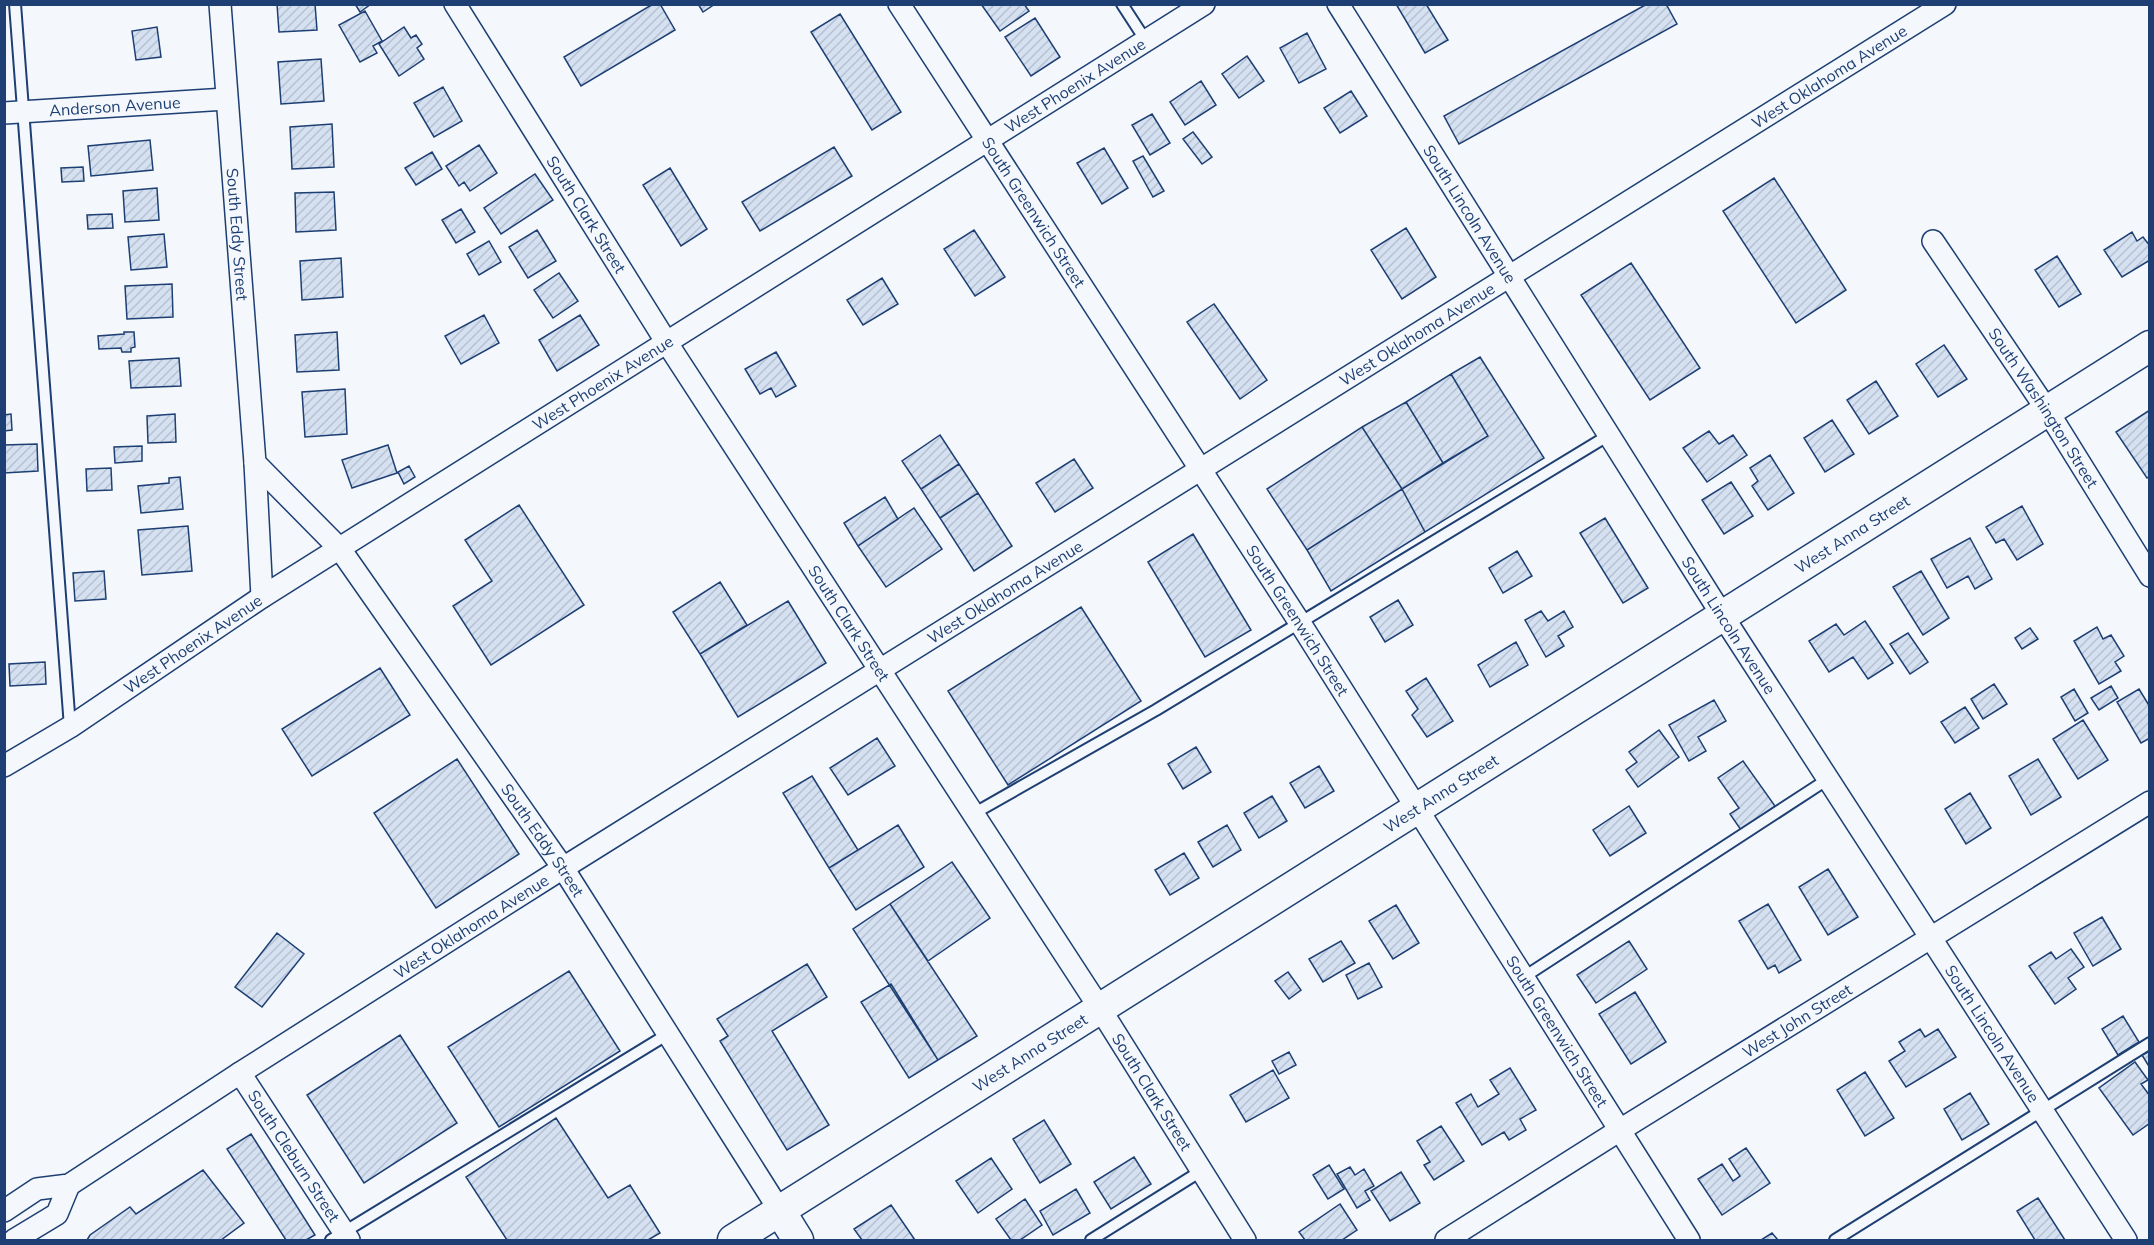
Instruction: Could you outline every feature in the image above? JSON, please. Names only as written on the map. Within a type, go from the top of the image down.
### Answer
[{"type":"main road","name":"West Anna Street","points":[[733,1240],[2150,346]]},
{"type":"main road","name":"South Eddy Street","points":[[780,1211],[798,1240]]},
{"type":"street","name":"South Eddy Street","points":[[220,4],[255,464],[262,597]]},
{"type":"street","name":"South Clark Street","points":[[455,4],[667,343],[1099,1007],[1245,1240]]},
{"type":"street","name":"South Greenwich Street","points":[[899,4],[1300,623],[1689,1240]]},
{"type":"street","name":"West Phoenix Avenue","points":[[4,766],[70,726],[262,597],[1204,4]]},
{"type":"street","name":"South Lincoln Avenue","points":[[1338,4],[1722,615],[2126,1240]]},
{"type":"street","name":"West Oklahoma Avenue","points":[[4,1211],[37,1189],[69,1185],[240,1073],[563,868],[1202,471],[1945,4]]},
{"type":"street","name":"Anderson Avenue","points":[[14,112],[226,99]]},
{"type":"street","name":"South Washington Street","points":[[1933,242],[2047,410],[2150,576]]},
{"type":"street","name":"South Eddy Street","points":[[255,464],[340,549],[563,868],[780,1211]]},
{"type":"street","name":"West John Street","points":[[1446,1240],[2150,802]]},
{"type":"street","name":"South Cleburn Street","points":[[240,1073],[341,1238]]},
{"type":"street","points":[[14,1240],[57,1214],[69,1185]]},
{"type":"lane","points":[[15,4],[14,112],[70,726]]},
{"type":"lane","points":[[1122,4],[1146,41]]},
{"type":"lane","points":[[973,814],[1156,710],[1609,435]]},
{"type":"lane","points":[[1524,977],[1828,779]]},
{"type":"lane","points":[[341,1238],[668,1034]]},
{"type":"lane","points":[[1835,1240],[2150,1043]]},
{"type":"lane","points":[[1091,1240],[1201,1171]]},
{"type":"building","points":[[277,4],[315,4],[317,30],[279,32]]},
{"type":"building","points":[[355,4],[371,4],[360,12]]},
{"type":"building","points":[[653,4],[660,4],[675,30],[581,86],[564,57]]},
{"type":"building","points":[[698,4],[715,4],[703,12]]},
{"type":"building","points":[[981,4],[1024,4],[1029,11],[1000,31]]},
{"type":"building","points":[[1396,4],[1426,4],[1448,40],[1425,53]]},
{"type":"building","points":[[1647,4],[1666,4],[1677,24],[1459,144],[1444,116]]},
{"type":"building","points":[[365,11],[382,41],[373,46],[377,53],[360,62],[339,25]]},
{"type":"building","points":[[840,14],[901,112],[872,130],[811,32]]},
{"type":"building","points":[[1035,18],[1060,57],[1031,76],[1005,37]]},
{"type":"building","points":[[157,27],[161,57],[136,60],[132,31]]},
{"type":"building","points":[[404,27],[411,38],[416,35],[422,44],[417,48],[424,59],[399,76],[379,44]]},
{"type":"building","points":[[1307,33],[1326,69],[1299,83],[1280,48]]},
{"type":"building","points":[[1247,56],[1264,81],[1239,98],[1222,74]]},
{"type":"building","points":[[321,59],[324,101],[281,104],[278,62]]},
{"type":"building","points":[[1201,81],[1216,105],[1185,125],[1170,102]]},
{"type":"building","points":[[443,87],[462,121],[434,137],[414,103]]},
{"type":"building","points":[[1351,91],[1367,116],[1340,133],[1324,108]]},
{"type":"building","points":[[1152,114],[1170,143],[1150,155],[1132,125]]},
{"type":"building","points":[[332,124],[334,167],[292,169],[290,127]]},
{"type":"building","points":[[1193,132],[1212,157],[1202,164],[1183,139]]},
{"type":"building","points":[[150,140],[153,170],[91,176],[88,146]]},
{"type":"building","points":[[479,145],[497,173],[470,191],[464,182],[459,186],[446,166]]},
{"type":"building","points":[[834,147],[852,176],[760,231],[742,202]]},
{"type":"building","points":[[1104,148],[1128,188],[1102,204],[1077,163]]},
{"type":"building","points":[[432,152],[442,169],[416,185],[405,168]]},
{"type":"building","points":[[1143,156],[1164,191],[1153,197],[1133,161]]},
{"type":"building","points":[[83,167],[84,181],[62,182],[61,168]]},
{"type":"building","points":[[670,168],[707,229],[681,246],[643,185]]},
{"type":"building","points":[[535,174],[553,200],[501,234],[484,208]]},
{"type":"building","points":[[1774,178],[1846,290],[1796,323],[1723,211]]},
{"type":"building","points":[[157,188],[159,220],[125,222],[123,191]]},
{"type":"building","points":[[334,192],[336,230],[296,232],[295,193]]},
{"type":"building","points":[[461,209],[475,232],[456,243],[442,220]]},
{"type":"building","points":[[112,214],[113,228],[88,229],[87,215]]},
{"type":"building","points":[[1406,228],[1436,277],[1402,299],[1371,250]]},
{"type":"building","points":[[537,230],[556,261],[528,278],[509,247]]},
{"type":"building","points":[[974,230],[1005,277],[975,296],[944,249]]},
{"type":"building","points":[[2132,232],[2137,241],[2143,237],[2150,246],[2150,260],[2122,277],[2104,250]]},
{"type":"building","points":[[164,234],[167,267],[131,270],[128,237]]},
{"type":"building","points":[[489,241],[501,262],[479,275],[467,254]]},
{"type":"building","points":[[2057,256],[2081,294],[2059,307],[2035,270]]},
{"type":"building","points":[[341,258],[343,297],[302,300],[300,261]]},
{"type":"building","points":[[1631,263],[1700,368],[1650,400],[1581,295]]},
{"type":"building","points":[[559,273],[578,301],[553,318],[534,290]]},
{"type":"building","points":[[882,278],[898,304],[863,325],[847,300]]},
{"type":"building","points":[[172,284],[173,317],[127,319],[125,286]]},
{"type":"building","points":[[1214,304],[1267,380],[1240,399],[1187,322]]},
{"type":"building","points":[[484,315],[499,343],[461,364],[445,336]]},
{"type":"building","points":[[580,315],[599,345],[557,371],[539,340]]},
{"type":"building","points":[[124,332],[134,332],[135,347],[131,348],[131,352],[122,352],[121,348],[99,349],[98,336],[124,334]]},
{"type":"building","points":[[337,332],[339,370],[297,372],[295,335]]},
{"type":"building","points":[[1944,345],[1967,379],[1938,397],[1916,364]]},
{"type":"building","points":[[776,352],[796,386],[776,397],[771,388],[760,394],[745,369]]},
{"type":"building","points":[[1480,357],[1544,458],[1425,532],[1402,489],[1488,436],[1451,374]]},
{"type":"building","points":[[179,358],[181,386],[131,388],[129,361]]},
{"type":"building","points":[[1451,374],[1488,436],[1443,463],[1406,402]]},
{"type":"building","points":[[1876,381],[1898,416],[1869,434],[1847,400]]},
{"type":"building","points":[[345,389],[347,434],[305,437],[302,392]]},
{"type":"building","points":[[1406,402],[1443,463],[1402,489],[1362,427]]},
{"type":"building","points":[[2150,410],[2150,476],[2147,478],[2116,432]]},
{"type":"building","points":[[11,414],[12,430],[4,431],[4,415]]},
{"type":"building","points":[[175,414],[176,442],[148,443],[147,416]]},
{"type":"building","points":[[1832,420],[1854,454],[1825,472],[1804,438]]},
{"type":"building","points":[[1362,427],[1402,489],[1307,550],[1267,489]]},
{"type":"building","points":[[1709,431],[1719,444],[1733,435],[1747,455],[1707,482],[1683,448]]},
{"type":"building","points":[[940,435],[959,464],[921,489],[902,461]]},
{"type":"building","points":[[37,444],[38,471],[4,473],[4,445]]},
{"type":"building","points":[[388,445],[397,473],[352,488],[342,460]]},
{"type":"building","points":[[142,446],[142,461],[115,463],[114,447]]},
{"type":"building","points":[[1770,455],[1794,493],[1768,510],[1752,486],[1758,481],[1750,468]]},
{"type":"building","points":[[1074,459],[1093,488],[1055,512],[1036,483]]},
{"type":"building","points":[[959,464],[978,493],[940,518],[921,489]]},
{"type":"building","points":[[409,466],[415,477],[404,484],[398,472]]},
{"type":"building","points":[[111,468],[112,490],[87,491],[86,469]]},
{"type":"building","points":[[180,477],[183,509],[141,513],[138,486],[169,483],[169,478]]},
{"type":"building","points":[[1731,482],[1753,516],[1724,534],[1702,500]]},
{"type":"building","points":[[1402,489],[1425,532],[1331,591],[1307,550]]},
{"type":"building","points":[[978,493],[1012,546],[974,571],[940,518]]},
{"type":"building","points":[[885,497],[898,519],[858,546],[844,523]]},
{"type":"building","points":[[519,505],[584,605],[491,665],[453,606],[492,581],[465,540]]},
{"type":"building","points":[[2022,506],[2043,544],[2017,560],[2004,539],[1996,543],[1986,527]]},
{"type":"building","points":[[914,508],[942,549],[886,587],[858,546]]},
{"type":"building","points":[[1605,518],[1648,588],[1623,603],[1580,533]]},
{"type":"building","points":[[188,526],[192,571],[142,575],[138,530]]},
{"type":"building","points":[[1193,534],[1251,630],[1205,657],[1148,562]]},
{"type":"building","points":[[1970,538],[1992,579],[1975,589],[1968,576],[1947,588],[1931,559]]},
{"type":"building","points":[[1517,551],[1532,576],[1503,593],[1489,568]]},
{"type":"building","points":[[104,571],[106,599],[75,601],[73,573]]},
{"type":"building","points":[[1921,571],[1949,618],[1923,635],[1893,587]]},
{"type":"building","points":[[720,582],[747,625],[700,654],[673,612]]},
{"type":"building","points":[[1398,600],[1413,625],[1385,642],[1370,617]]},
{"type":"building","points":[[788,601],[826,663],[738,717],[700,654]]},
{"type":"building","points":[[1081,607],[1141,701],[1008,785],[948,691]]},
{"type":"building","points":[[1541,611],[1548,621],[1564,611],[1573,627],[1558,636],[1564,646],[1546,657],[1525,620]]},
{"type":"building","points":[[1865,621],[1893,663],[1868,679],[1853,657],[1829,672],[1809,641],[1836,624],[1844,635]]},
{"type":"building","points":[[2097,627],[2103,639],[2111,635],[2124,656],[2115,662],[2121,671],[2099,684],[2074,641]]},
{"type":"building","points":[[2030,628],[2038,639],[2022,649],[2015,638]]},
{"type":"building","points":[[1908,633],[1928,662],[1910,674],[1890,644]]},
{"type":"building","points":[[1516,642],[1528,665],[1490,687],[1478,665]]},
{"type":"building","points":[[45,662],[46,684],[10,686],[9,664]]},
{"type":"building","points":[[380,668],[410,715],[312,776],[282,729]]},
{"type":"building","points":[[1426,678],[1453,721],[1427,737],[1412,715],[1418,709],[1406,691]]},
{"type":"building","points":[[1994,684],[2007,704],[1983,719],[1971,699]]},
{"type":"building","points":[[2111,686],[2118,698],[2099,710],[2091,698]]},
{"type":"building","points":[[2074,689],[2088,713],[2075,721],[2061,697]]},
{"type":"building","points":[[2139,689],[2150,707],[2150,738],[2141,743],[2117,702]]},
{"type":"building","points":[[1714,700],[1726,721],[1698,737],[1706,751],[1689,761],[1669,725]]},
{"type":"building","points":[[1965,707],[1979,728],[1955,743],[1941,722]]},
{"type":"building","points":[[2083,720],[2108,760],[2078,779],[2053,739]]},
{"type":"building","points":[[1659,730],[1679,757],[1638,787],[1626,770],[1637,762],[1629,752]]},
{"type":"building","points":[[877,738],[895,766],[848,795],[830,768]]},
{"type":"building","points":[[1196,747],[1211,772],[1183,789],[1168,764]]},
{"type":"building","points":[[457,759],[519,854],[436,908],[374,813]]},
{"type":"building","points":[[2038,759],[2061,797],[2031,815],[2009,776]]},
{"type":"building","points":[[1743,761],[1775,806],[1741,830],[1730,814],[1739,808],[1718,778]]},
{"type":"building","points":[[1319,766],[1334,791],[1305,808],[1290,783]]},
{"type":"building","points":[[812,776],[858,850],[829,868],[783,793]]},
{"type":"building","points":[[1970,793],[1991,828],[1966,844],[1945,809]]},
{"type":"building","points":[[1272,796],[1287,821],[1259,838],[1244,813]]},
{"type":"building","points":[[1629,806],[1646,833],[1610,856],[1593,830]]},
{"type":"building","points":[[898,825],[924,867],[856,910],[829,868]]},
{"type":"building","points":[[1227,825],[1241,850],[1213,867],[1198,842]]},
{"type":"building","points":[[1184,853],[1199,878],[1170,895],[1155,870]]},
{"type":"building","points":[[952,862],[990,918],[928,961],[890,904]]},
{"type":"building","points":[[1828,869],[1858,917],[1828,935],[1799,887]]},
{"type":"building","points":[[890,904],[977,1036],[938,1060],[853,929]]},
{"type":"building","points":[[1768,904],[1801,960],[1779,973],[1775,965],[1768,969],[1739,921]]},
{"type":"building","points":[[1396,905],[1419,943],[1393,959],[1369,921]]},
{"type":"building","points":[[2102,917],[2121,949],[2093,966],[2074,933]]},
{"type":"building","points":[[277,933],[304,954],[262,1007],[235,987]]},
{"type":"building","points":[[1341,941],[1355,963],[1323,982],[1309,959]]},
{"type":"building","points":[[1629,941],[1647,969],[1596,1003],[1577,975]]},
{"type":"building","points":[[2071,949],[2084,967],[2068,978],[2076,989],[2055,1004],[2029,966],[2051,952],[2056,959]]},
{"type":"building","points":[[1369,963],[1382,987],[1358,999],[1346,975]]},
{"type":"building","points":[[807,964],[827,997],[772,1031],[829,1125],[787,1150],[720,1041],[728,1036],[717,1019]]},
{"type":"building","points":[[569,971],[620,1051],[499,1127],[448,1047]]},
{"type":"building","points":[[1288,972],[1301,990],[1289,999],[1275,981]]},
{"type":"building","points":[[891,984],[938,1060],[909,1078],[861,1002]]},
{"type":"building","points":[[1635,992],[1666,1042],[1631,1064],[1599,1014]]},
{"type":"building","points":[[2123,1016],[2139,1042],[2118,1055],[2102,1029]]},
{"type":"building","points":[[1920,1029],[1925,1037],[1938,1029],[1956,1057],[1906,1087],[1889,1061],[1905,1051],[1899,1042]]},
{"type":"building","points":[[400,1035],[457,1123],[364,1183],[307,1095]]},
{"type":"building","points":[[2150,1051],[2150,1068],[2142,1055]]},
{"type":"building","points":[[1289,1052],[1296,1065],[1279,1074],[1272,1061]]},
{"type":"building","points":[[2135,1062],[2148,1080],[2141,1084],[2150,1096],[2150,1123],[2133,1135],[2099,1088]]},
{"type":"building","points":[[1510,1068],[1536,1110],[1520,1119],[1526,1130],[1509,1140],[1504,1132],[1482,1145],[1456,1103],[1471,1094],[1478,1107],[1499,1094],[1490,1080]]},
{"type":"building","points":[[1273,1070],[1289,1098],[1246,1122],[1230,1095]]},
{"type":"building","points":[[1865,1072],[1894,1118],[1865,1136],[1837,1090]]},
{"type":"building","points":[[1970,1093],[1989,1124],[1962,1140],[1944,1109]]},
{"type":"building","points":[[556,1118],[608,1198],[630,1185],[660,1233],[648,1240],[507,1240],[466,1177]]},
{"type":"building","points":[[1044,1120],[1071,1164],[1040,1183],[1013,1139]]},
{"type":"building","points":[[1441,1126],[1464,1161],[1434,1180],[1424,1165],[1430,1162],[1417,1141]]},
{"type":"building","points":[[251,1134],[315,1235],[306,1240],[286,1240],[227,1149]]},
{"type":"building","points":[[1746,1148],[1770,1183],[1722,1215],[1698,1179],[1722,1164],[1733,1181],[1740,1176],[1729,1159]]},
{"type":"building","points":[[1134,1157],[1151,1184],[1111,1209],[1094,1182]]},
{"type":"building","points":[[991,1158],[1012,1189],[978,1213],[956,1181]]},
{"type":"building","points":[[1329,1165],[1344,1189],[1328,1199],[1313,1175]]},
{"type":"building","points":[[1350,1167],[1355,1175],[1364,1169],[1374,1186],[1365,1191],[1370,1200],[1357,1208],[1337,1174]]},
{"type":"building","points":[[203,1170],[244,1223],[221,1240],[87,1240],[90,1235],[130,1207],[136,1214]]},
{"type":"building","points":[[1401,1172],[1420,1203],[1390,1221],[1371,1191]]},
{"type":"building","points":[[1076,1189],[1090,1213],[1053,1235],[1040,1211]]},
{"type":"building","points":[[2038,1198],[2065,1240],[2035,1240],[2017,1211]]},
{"type":"building","points":[[1025,1199],[1042,1225],[1020,1240],[1011,1240],[996,1219]]},
{"type":"building","points":[[1340,1204],[1357,1230],[1342,1240],[1305,1240],[1299,1232]]},
{"type":"building","points":[[891,1205],[915,1240],[862,1240],[854,1229]]},
{"type":"building","points":[[1772,1233],[1778,1240],[1761,1240]]}]
